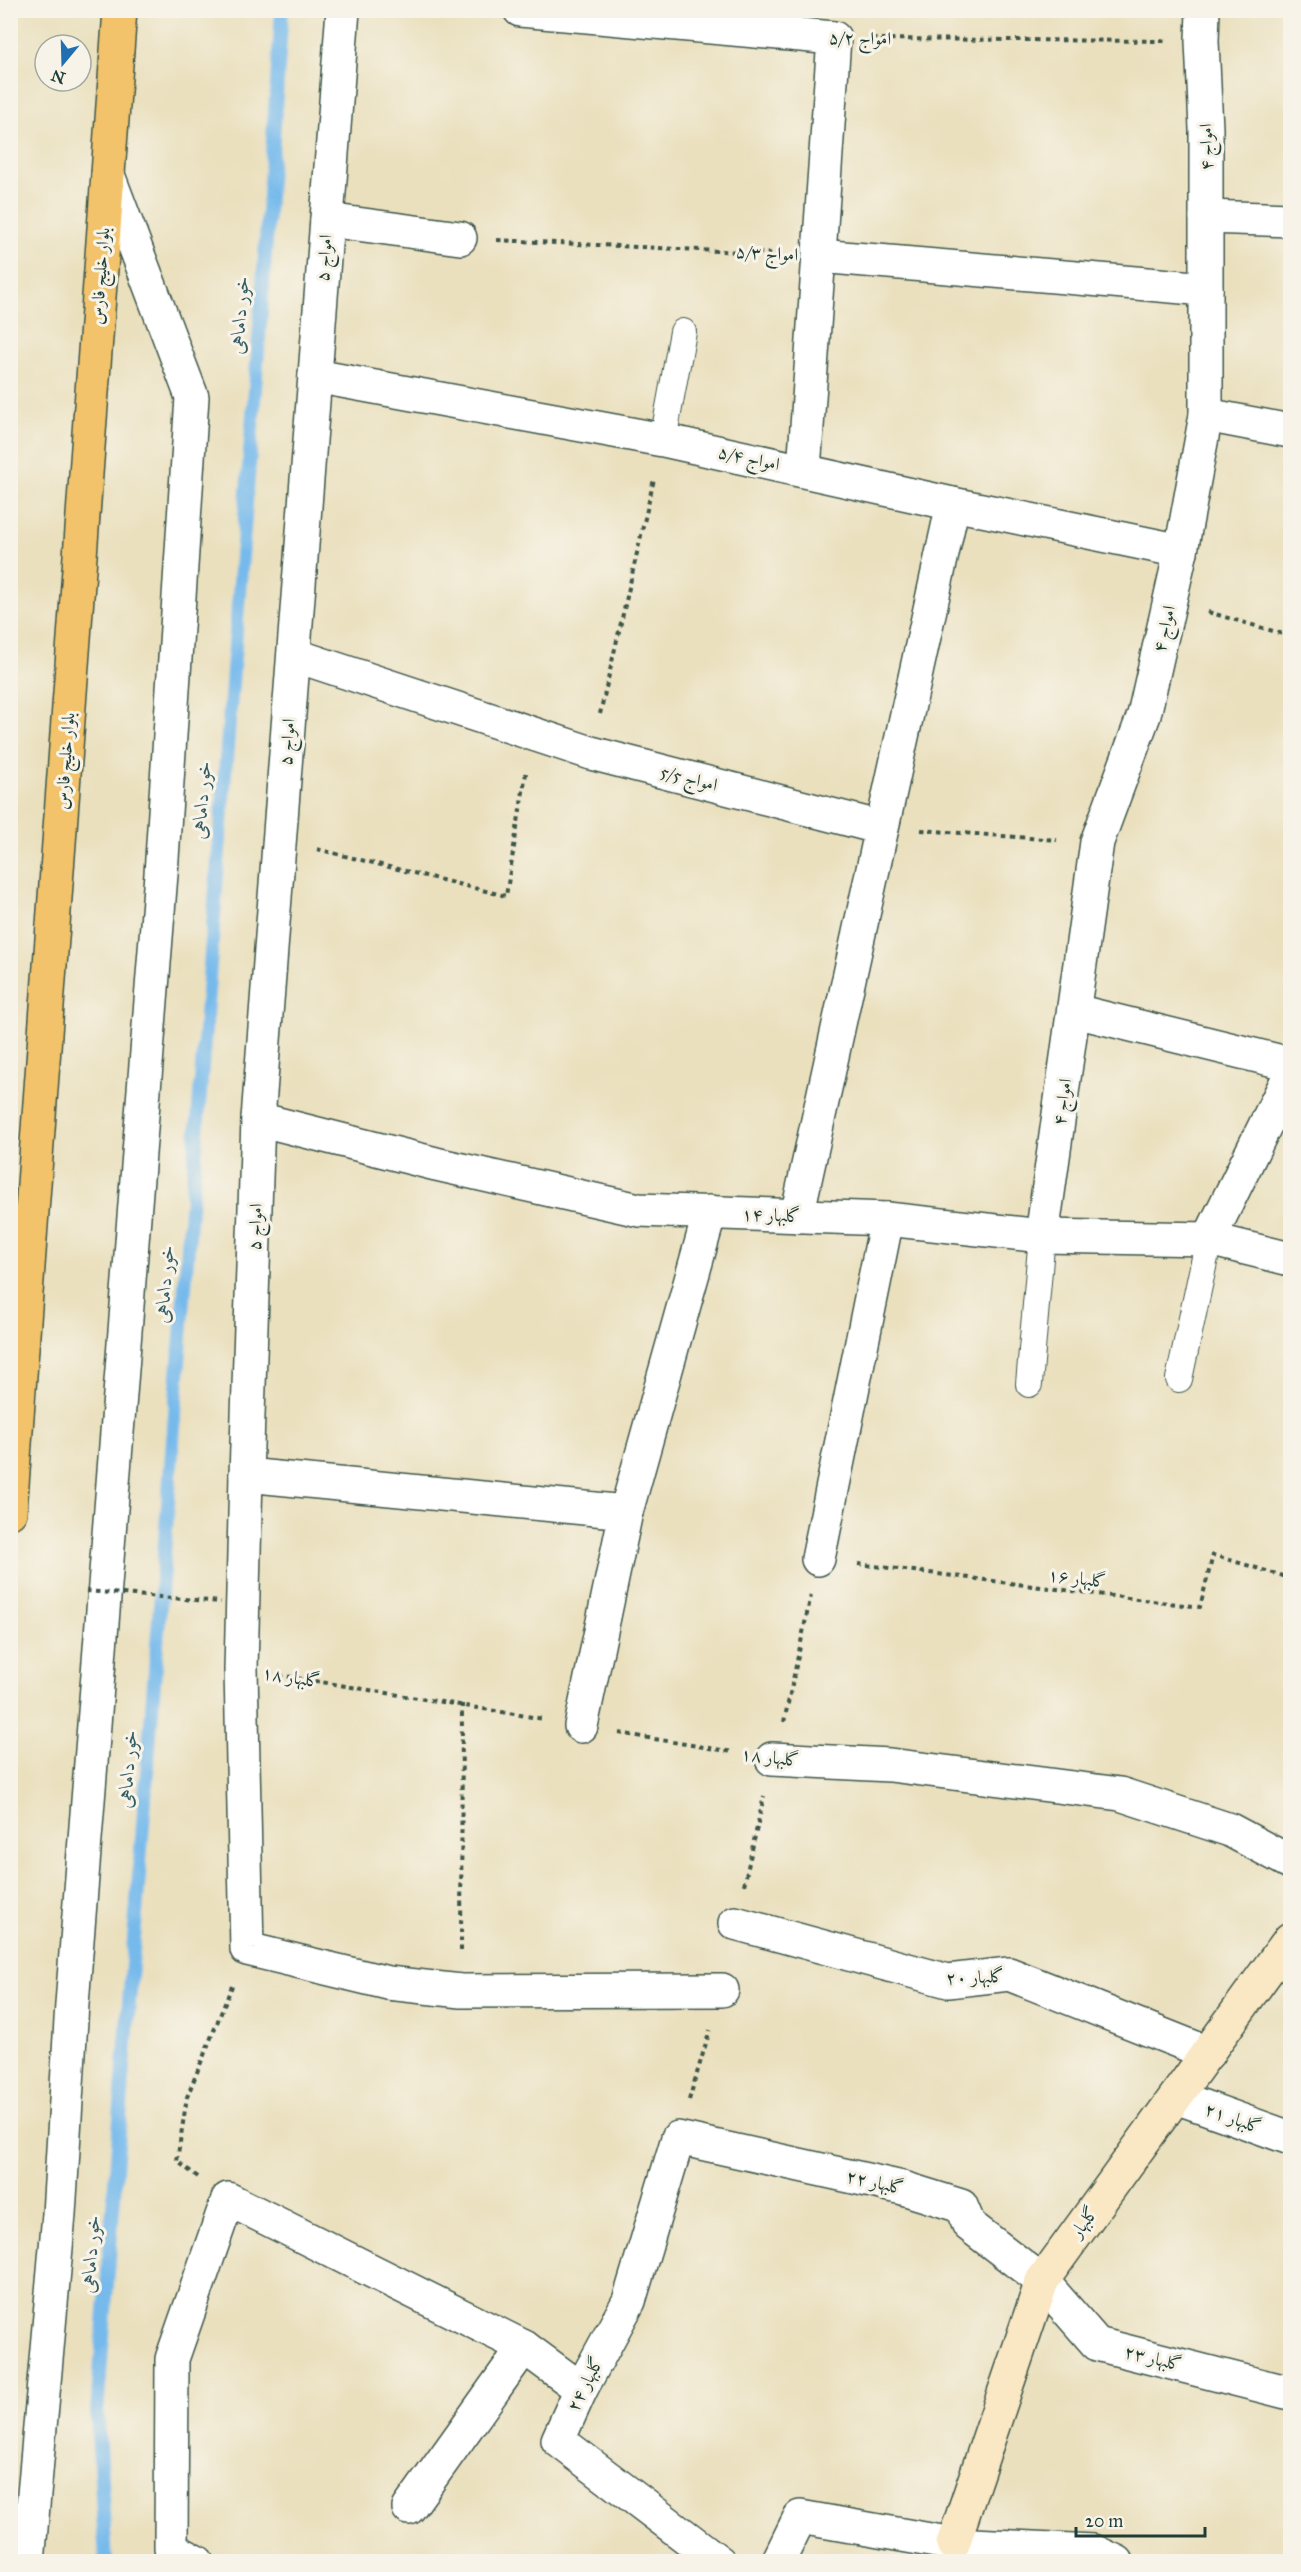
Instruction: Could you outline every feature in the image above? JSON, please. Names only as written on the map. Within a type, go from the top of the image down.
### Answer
[{"type":"main road","name":"بلوار خلیج فارس","points":[[10,1512],[120,10]]},
{"type":"street","name":"امواج ۵","points":[[248,1949],[242,1669],[258,1119],[343,10]]},
{"type":"street","name":"امواج ۵/۲","points":[[520,10],[834,38]]},
{"type":"street","name":"امواج ۴","points":[[1042,1236],[1097,842],[1144,715],[1181,551],[1206,415],[1206,129],[1203,26]]},
{"type":"street","points":[[804,470],[834,38]]},
{"type":"street","points":[[27,2562],[59,2214],[72,2004],[161,874],[192,398],[108,175]]},
{"type":"street","points":[[1206,217],[1290,220]]},
{"type":"street","points":[[327,220],[460,238]]},
{"type":"street","name":"امواج ۵/۳","points":[[819,256],[1206,289]]},
{"type":"street","name":"امواج ۵/۴","points":[[315,376],[663,440],[953,504],[1181,551]]},
{"type":"street","points":[[1206,415],[1290,431]]},
{"type":"street","points":[[797,1215],[953,504]]},
{"type":"street","name":"امواج 5/5","points":[[294,655],[591,753],[882,828]]},
{"type":"street","points":[[1075,1011],[1290,1064]]},
{"type":"street","points":[[1209,1239],[1290,1075]]},
{"type":"street","name":"گلبهار ۱۴","points":[[258,1119],[436,1164],[639,1210],[887,1219],[1042,1236],[1209,1239],[1290,1259]]},
{"type":"street","points":[[581,1726],[626,1512],[710,1212]]},
{"type":"street","points":[[818,1559],[887,1219]]},
{"type":"street","points":[[246,1475],[626,1512]]},
{"type":"street","name":"گلبهار ۱۸","points":[[772,1759],[890,1765],[1120,1794],[1230,1830],[1290,1862]]},
{"type":"street","name":"گلبهار ۲۰","points":[[735,1923],[948,1982],[1009,1974],[1208,2053]]},
{"type":"street","name":"گلبهار","points":[[951,2553],[1042,2281],[1290,1939]]},
{"type":"street","points":[[248,1949],[388,1983],[460,1991],[722,1990]]},
{"type":"street","name":"گلبهار ۲۱","points":[[1176,2097],[1290,2138]]},
{"type":"street","name":"گلبهار ۲۲","points":[[678,2138],[903,2188],[961,2206],[969,2225],[1042,2281]]},
{"type":"street","name":"گلبهار ۲۴","points":[[678,2138],[629,2301],[580,2389],[558,2439],[719,2562]]},
{"type":"street","points":[[197,2562],[171,2548],[172,2359],[228,2199],[524,2347],[580,2389]]},
{"type":"street","name":"گلبهار ۲۳","points":[[1042,2281],[1096,2344],[1290,2393]]},
{"type":"street","points":[[409,2508],[524,2347]]},
{"type":"street","points":[[778,2562],[800,2517],[951,2553],[1093,2551],[1117,2562]]},
{"type":"lane","points":[[663,440],[682,332]]},
{"type":"lane","points":[[1029,1384],[1042,1236]]},
{"type":"lane","points":[[1179,1379],[1209,1239]]},
{"type":"path","name":"امواج ۵/۲","points":[[834,38],[1203,26]]},
{"type":"path","name":"امواج ۵/۳","points":[[460,238],[819,256]]},
{"type":"path","points":[[591,753],[663,440]]},
{"type":"path","points":[[1170,601],[1290,636]]},
{"type":"path","points":[[280,839],[506,896],[532,734]]},
{"type":"path","points":[[882,828],[1097,842]]},
{"type":"path","name":"گلبهار ۱۶","points":[[818,1559],[1200,1607],[1213,1555],[1290,1578]]},
{"type":"path","points":[[772,1759],[788,1709],[818,1559]]},
{"type":"path","points":[[86,1591],[221,1602]]},
{"type":"path","name":"گلبهار ۱۸","points":[[242,1669],[462,1704],[772,1759]]},
{"type":"path","points":[[460,1991],[462,1704]]},
{"type":"path","points":[[228,2199],[177,2161],[187,2097],[248,1949]]},
{"type":"waterway","name":"خور داماهی","points":[[106,2562],[97,2413],[261,312],[282,10]]}]
